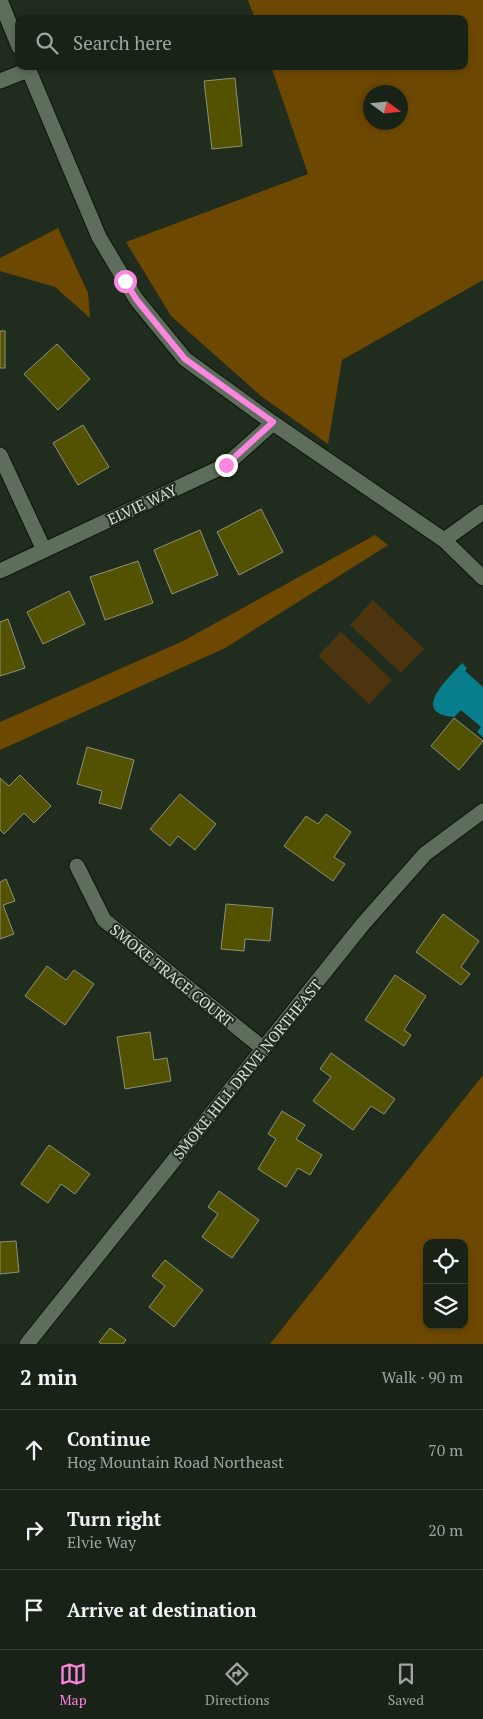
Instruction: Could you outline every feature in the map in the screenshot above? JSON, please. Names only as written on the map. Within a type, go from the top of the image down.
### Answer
[{"type":"street","points":[[0,0],[15,37]]},
{"type":"street","points":[[0,81],[23,70]]},
{"type":"street","points":[[28,70],[99,237],[136,299],[185,359],[444,540],[483,578]]},
{"type":"street","name":"ELVIE WAY","points":[[0,571],[226,465],[273,422]]},
{"type":"street","points":[[0,455],[44,550]]},
{"type":"street","points":[[444,540],[483,512]]},
{"type":"street","name":"SMOKE HILL DRIVE NORTHEAST","points":[[27,1344],[364,924],[424,854],[483,811]]},
{"type":"street","name":"SMOKE TRACE COURT","points":[[76,866],[104,920],[264,1049]]},
{"type":"shaded area","points":[[248,0],[483,0],[483,280],[342,360],[328,444],[261,396],[171,316],[126,242],[308,174],[272,70],[468,70],[468,15],[254,15]]},
{"type":"shaded area","points":[[58,228],[88,293],[90,318],[55,287],[0,271],[0,258]]},
{"type":"shaded area","points":[[375,535],[388,545],[225,648],[0,750],[0,722],[183,641]]},
{"type":"shaded area","points":[[373,600],[424,649],[401,673],[350,625]]},
{"type":"shaded area","points":[[341,632],[392,680],[369,704],[318,656]]},
{"type":"shaded area","points":[[483,1075],[483,1344],[270,1344]]},
{"type":"water","points":[[462,663],[467,668],[465,671],[483,687],[483,737],[477,732],[481,727],[461,710],[454,717],[441,714],[434,709],[433,702],[436,694]]},
{"type":"building","points":[[235,78],[242,146],[212,149],[204,81]]},
{"type":"building","points":[[0,331],[5,331],[5,368],[0,368]]},
{"type":"building","points":[[57,344],[90,379],[58,410],[24,374]]},
{"type":"building","points":[[83,425],[109,467],[78,485],[53,443]]},
{"type":"building","points":[[261,509],[283,552],[239,575],[217,532]]},
{"type":"building","points":[[200,530],[218,575],[172,594],[154,550]]},
{"type":"building","points":[[138,561],[153,603],[105,620],[90,577]]},
{"type":"building","points":[[69,591],[85,624],[43,644],[27,612]]},
{"type":"building","points":[[8,619],[25,668],[0,676],[0,622]]},
{"type":"building","points":[[454,718],[483,741],[459,770],[431,746]]},
{"type":"building","points":[[87,747],[134,760],[121,809],[99,803],[102,791],[77,784]]},
{"type":"building","points":[[20,775],[51,806],[34,823],[24,813],[4,834],[0,830],[0,778],[9,786]]},
{"type":"building","points":[[180,794],[216,824],[195,850],[178,836],[170,846],[150,829]]},
{"type":"building","points":[[326,814],[351,832],[334,857],[345,864],[333,881],[284,846],[306,816],[318,824]]},
{"type":"building","points":[[6,879],[15,901],[3,905],[14,934],[0,939],[0,882]]},
{"type":"building","points":[[226,904],[273,908],[270,941],[245,939],[244,951],[221,949]]},
{"type":"building","points":[[443,914],[479,941],[461,967],[470,974],[461,985],[416,952]]},
{"type":"building","points":[[47,966],[66,980],[74,970],[94,984],[65,1025],[25,996]]},
{"type":"building","points":[[395,975],[426,996],[404,1030],[411,1035],[404,1046],[365,1020]]},
{"type":"building","points":[[150,1032],[154,1060],[167,1058],[171,1081],[125,1089],[117,1037]]},
{"type":"building","points":[[331,1053],[395,1099],[384,1114],[371,1106],[353,1130],[313,1101],[331,1077],[320,1069]]},
{"type":"building","points":[[282,1111],[305,1125],[296,1139],[322,1155],[310,1175],[298,1168],[286,1187],[258,1169],[276,1139],[268,1134]]},
{"type":"building","points":[[49,1145],[90,1174],[75,1194],[61,1184],[48,1203],[21,1184]]},
{"type":"building","points":[[219,1191],[259,1220],[232,1258],[202,1237],[218,1214],[208,1207]]},
{"type":"building","points":[[16,1241],[19,1272],[0,1274],[0,1242]]},
{"type":"building","points":[[165,1260],[203,1290],[174,1327],[149,1307],[165,1286],[152,1276]]},
{"type":"building","points":[[110,1328],[126,1340],[123,1344],[101,1344],[99,1342]]},
{"type":"route","points":[[125,281],[136,299],[185,359],[273,422],[226,465]]}]
